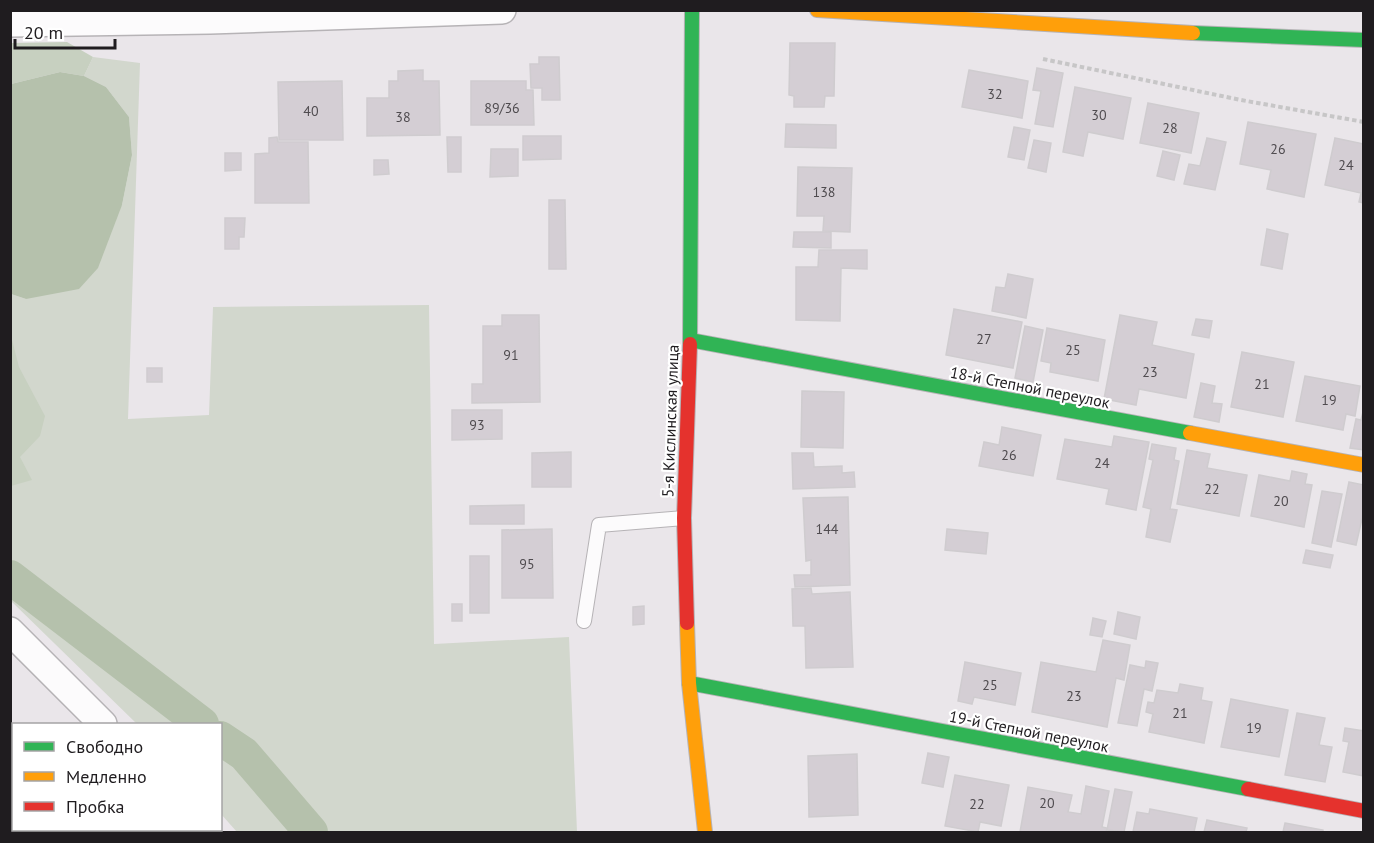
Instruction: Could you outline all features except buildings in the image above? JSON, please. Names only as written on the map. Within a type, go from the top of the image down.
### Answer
[{"type":"street","points":[[10,23],[210,20],[502,10]]},
{"type":"street","name":"5-я Кислинская улица","points":[[692,10],[690,340],[684,518],[689,683],[705,832]]},
{"type":"street","points":[[817,10],[1241,36],[1364,40]]},
{"type":"street","name":"18-й Степной переулок","points":[[690,340],[1364,465]]},
{"type":"street","points":[[10,631],[102,723]]},
{"type":"street","name":"19-й Степной переулок","points":[[689,683],[1364,811]]},
{"type":"lane","points":[[584,621],[599,525],[684,518]]},
{"type":"path","points":[[1035,58],[1241,100],[1364,122]]},
{"type":"shaded area","points":[[67,42],[93,57],[84,76],[60,72],[11,84],[11,43]]},
{"type":"shaded area","points":[[93,57],[140,63],[128,419],[209,415],[213,307],[429,305],[434,644],[569,637],[577,832],[237,832],[222,815],[222,723],[136,723],[11,601],[11,294],[26,299],[122,205],[132,155],[129,117],[106,87],[84,76]]},
{"type":"shaded area","points":[[60,72],[84,76],[106,87],[129,117],[132,155],[122,205],[98,268],[79,289],[26,299],[11,294],[11,84]]},
{"type":"shaded area","points":[[10,332],[19,367],[45,416],[40,436],[20,457],[32,480],[11,486]]},
{"type":"waterway","points":[[10,577],[201,723]]},
{"type":"waterway","points":[[222,739],[244,754],[311,832]]},
{"type":"traffic: fast","points":[[690,344],[692,10]]},
{"type":"traffic: fast","points":[[1193,33],[1364,40]]},
{"type":"traffic: fast","points":[[690,340],[1190,433]]},
{"type":"traffic: fast","points":[[689,683],[1248,789]]},
{"type":"traffic: slow","points":[[817,10],[1193,33]]},
{"type":"traffic: slow","points":[[1190,433],[1364,465]]},
{"type":"traffic: slow","points":[[687,623],[689,683],[705,832]]},
{"type":"traffic: jam","points":[[687,623],[684,518],[690,344]]},
{"type":"traffic: jam","points":[[1248,789],[1364,811]]}]
